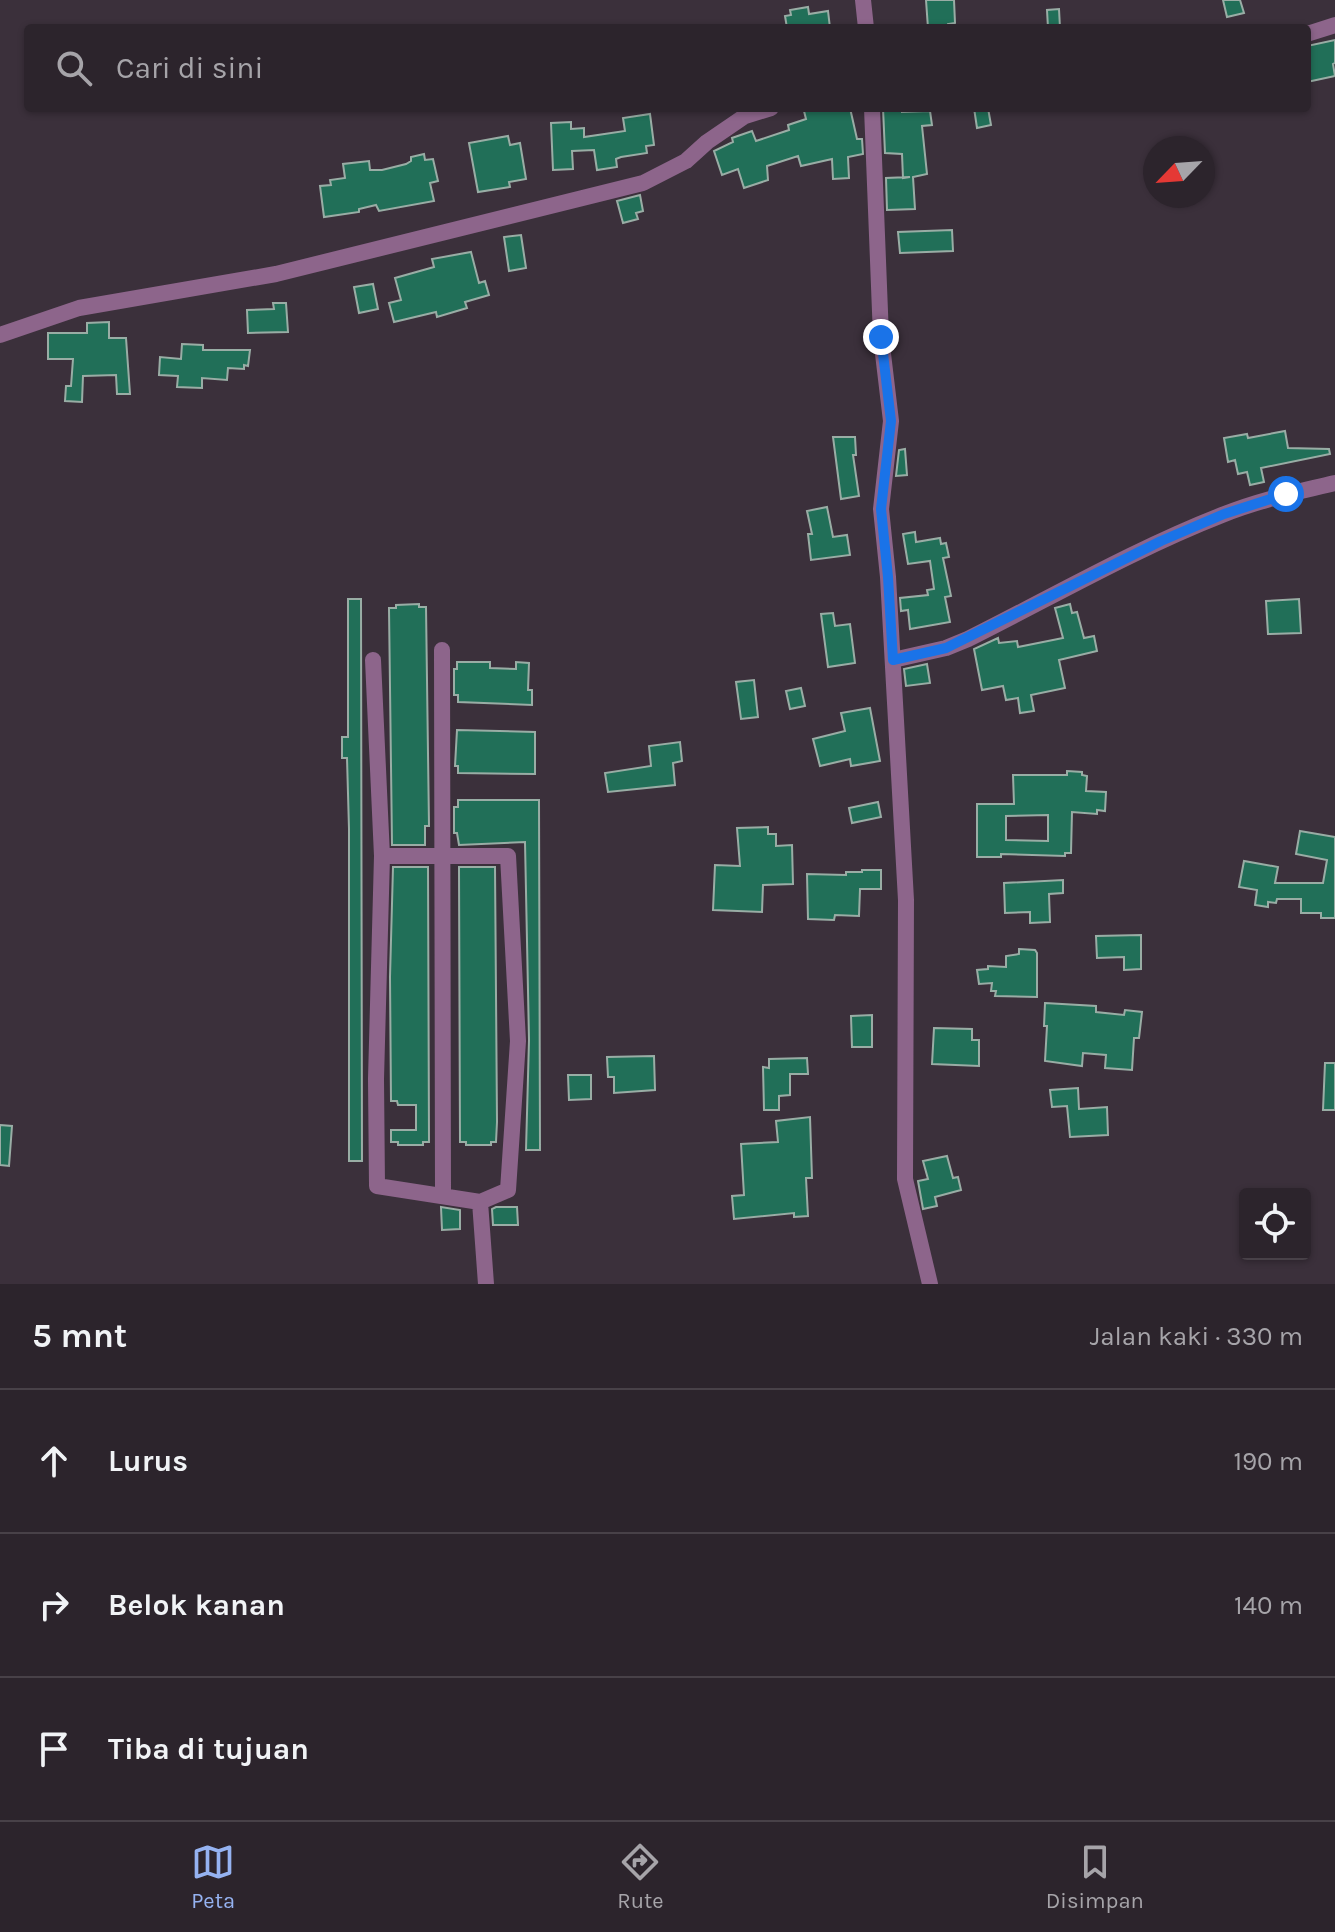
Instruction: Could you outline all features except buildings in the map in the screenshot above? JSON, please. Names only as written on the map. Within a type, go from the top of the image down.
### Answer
[{"type":"street","points":[[863,0],[866,24]]},
{"type":"street","points":[[1311,33],[1335,25]]},
{"type":"street","points":[[0,335],[79,308],[276,274],[643,183],[686,161],[745,116],[758,112]]},
{"type":"street","points":[[872,112],[881,337],[891,421],[881,509],[888,577],[906,900],[905,1179],[930,1284]]},
{"type":"street","points":[[893,660],[946,648],[968,639],[1161,541],[1224,514],[1286,494],[1335,483]]},
{"type":"street","points":[[442,650],[443,1196]]},
{"type":"street","points":[[373,660],[382,856],[376,1079],[377,1186],[480,1202],[508,1190],[518,1041],[508,856],[382,856]]},
{"type":"street","points":[[480,1202],[486,1284]]},
{"type":"route","points":[[881,337],[891,421],[881,509],[893,660],[946,648],[968,639],[1161,541],[1224,514],[1286,494]]}]
